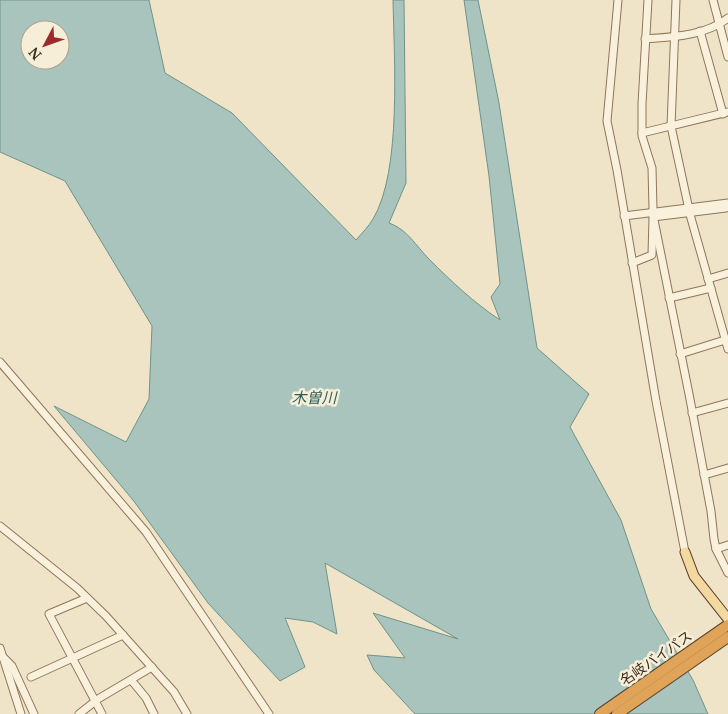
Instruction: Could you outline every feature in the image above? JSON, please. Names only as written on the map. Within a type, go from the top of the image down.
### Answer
[{"type":"highway","name":"名岐バイパス","points":[[600,714],[728,625]]},
{"type":"highway","name":"名岐バイパス","points":[[617,714],[728,637]]},
{"type":"main road","points":[[685,552],[694,576],[728,619]]},
{"type":"street","points":[[618,0],[607,121],[685,552]]},
{"type":"street","points":[[632,262],[652,256],[652,168],[642,133],[648,0]]},
{"type":"street","points":[[676,0],[671,126],[689,208],[710,288],[727,339],[728,349]]},
{"type":"street","points":[[713,0],[728,56]]},
{"type":"street","points":[[645,39],[675,37],[700,31],[719,25],[728,18]]},
{"type":"street","points":[[642,133],[726,113],[700,31]]},
{"type":"street","points":[[653,214],[723,201],[728,203]]},
{"type":"street","points":[[624,216],[728,203]]},
{"type":"street","points":[[689,208],[726,208],[728,203]]},
{"type":"street","points":[[653,214],[704,475],[716,549],[728,573]]},
{"type":"street","points":[[708,279],[728,273]]},
{"type":"street","points":[[669,298],[710,288]]},
{"type":"street","points":[[680,354],[727,339]]},
{"type":"street","points":[[0,362],[146,532],[269,714]]},
{"type":"street","points":[[692,413],[728,403]]},
{"type":"street","points":[[704,475],[728,468]]},
{"type":"street","points":[[0,526],[88,598],[174,692],[187,714]]},
{"type":"street","points":[[716,549],[728,545]]},
{"type":"street","points":[[88,598],[49,614],[102,714]]},
{"type":"street","points":[[31,677],[123,635]]},
{"type":"street","points":[[0,648],[21,714]]},
{"type":"street","points":[[3,658],[12,666],[34,714]]},
{"type":"street","points":[[79,714],[152,667]]},
{"type":"street","points":[[132,681],[146,698],[154,714]]},
{"type":"water","name":"木曽川","points":[[0,0],[149,0],[165,73],[232,113],[356,240],[373,219],[382,198],[388,173],[392,144],[395,82],[393,0],[404,0],[406,183],[389,223],[401,229],[454,284],[500,320],[491,297],[500,284],[489,176],[464,0],[478,0],[499,103],[537,348],[589,394],[570,427],[621,520],[651,609],[693,680],[708,714],[415,714],[374,670],[367,655],[405,658],[373,613],[458,639],[325,563],[337,634],[313,622],[285,618],[305,667],[280,681],[208,603],[133,500],[54,406],[126,442],[149,399],[152,326],[65,181],[0,152]]}]
